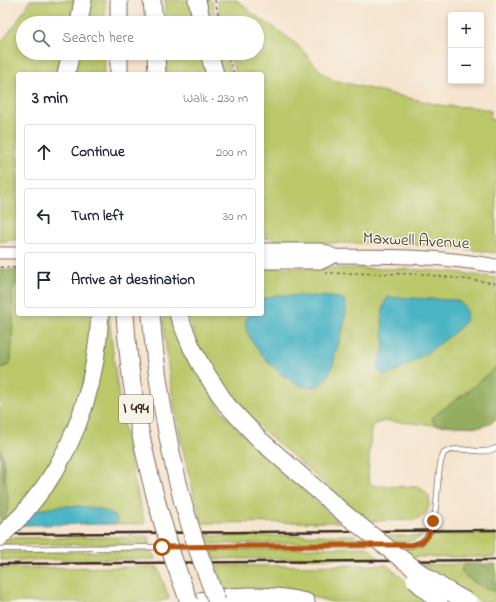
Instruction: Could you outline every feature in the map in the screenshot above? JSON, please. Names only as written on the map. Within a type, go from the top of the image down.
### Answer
[{"type":"highway","points":[[80,16],[83,0]]},
{"type":"highway","points":[[119,0],[119,16]]},
{"type":"highway","points":[[150,16],[151,0]]},
{"type":"highway","points":[[151,0],[153,16]]},
{"type":"highway","points":[[197,0],[200,16]]},
{"type":"highway","points":[[66,72],[69,60]]},
{"type":"highway","points":[[119,60],[119,72]]},
{"type":"highway","points":[[149,60],[149,72]]},
{"type":"highway","points":[[156,60],[157,72]]},
{"type":"highway","points":[[211,60],[214,72]]},
{"type":"highway","points":[[0,537],[23,514],[45,486],[68,446],[85,403],[96,359],[100,316]]},
{"type":"highway","name":"I 494","points":[[125,316],[135,399],[146,459],[172,553],[189,602]]},
{"type":"highway","name":"I 494","points":[[151,316],[162,408],[184,503],[197,548],[217,602]]},
{"type":"highway","points":[[179,316],[202,368],[226,404],[260,440],[346,515],[421,574],[468,602]]},
{"type":"highway","points":[[157,503],[173,588],[178,602]]},
{"type":"highway","points":[[346,515],[439,602]]},
{"type":"highway","points":[[194,602],[229,597],[259,595],[306,602]]},
{"type":"main road","name":"Maxwell Avenue","points":[[266,245],[321,250],[334,256],[430,257],[496,266]]},
{"type":"main road","name":"Maxwell Avenue","points":[[264,262],[322,262],[334,256]]},
{"type":"street","points":[[0,253],[16,253]]},
{"type":"lane","points":[[0,548],[414,545],[424,540],[431,530],[441,462],[444,453],[455,449],[483,452],[496,448]]},
{"type":"path","points":[[215,0],[218,16]]},
{"type":"path","points":[[229,60],[233,72]]},
{"type":"path","points":[[0,267],[16,268]]},
{"type":"path","points":[[324,273],[421,274],[496,283]]},
{"type":"green space","points":[[30,0],[78,0],[75,16],[20,16]]},
{"type":"green space","points":[[88,0],[105,0],[105,16],[85,16]]},
{"type":"green space","points":[[165,0],[191,0],[194,16],[165,16]]},
{"type":"green space","points":[[203,0],[212,0],[215,16],[206,16]]},
{"type":"green space","points":[[217,0],[237,0],[257,16],[220,16]]},
{"type":"green space","points":[[264,21],[297,45],[318,68],[333,80],[439,105],[478,108],[491,111],[490,119],[496,121],[496,253],[440,246],[274,242],[274,238],[266,237],[264,230],[264,72],[235,72],[231,60],[264,60]]},
{"type":"green space","points":[[16,23],[16,60],[62,60],[59,72],[16,72],[16,239],[0,242],[0,43]]},
{"type":"green space","points":[[75,60],[105,60],[104,72],[72,72]]},
{"type":"green space","points":[[165,60],[205,60],[208,72],[166,72]]},
{"type":"green space","points":[[218,60],[227,60],[230,72],[221,72]]},
{"type":"green space","points":[[264,267],[405,269],[455,272],[496,278],[496,367],[472,388],[434,416],[432,420],[436,425],[384,421],[375,424],[371,430],[368,475],[369,483],[376,486],[416,487],[422,489],[429,496],[428,509],[424,515],[413,520],[368,521],[258,426],[229,394],[199,347],[187,316],[264,316]]},
{"type":"green space","points":[[0,269],[16,270],[16,283],[12,292],[13,321],[11,359],[10,364],[5,367],[0,367]]},
{"type":"green space","points":[[16,283],[16,316],[95,316],[91,360],[66,440],[29,494],[2,525],[0,525],[8,503],[3,456],[0,448],[0,367],[3,367],[11,359],[13,321],[12,292]]},
{"type":"green space","points":[[104,316],[109,316],[122,420],[145,524],[116,524],[116,517],[106,512],[86,507],[64,506],[32,511],[63,468]]},
{"type":"green space","points":[[163,316],[173,316],[220,408],[230,421],[253,445],[339,522],[202,523],[182,446],[172,393]]},
{"type":"green space","points":[[496,367],[496,419],[487,425],[480,427],[436,425],[432,420],[434,416],[472,388]]},
{"type":"green space","points":[[0,448],[8,507],[7,513],[0,523]]},
{"type":"green space","points":[[496,534],[496,557],[411,557],[401,549],[423,545],[433,535]]},
{"type":"green space","points":[[354,535],[362,542],[209,544],[206,536]]},
{"type":"green space","points":[[385,536],[423,536],[412,541],[392,542]]},
{"type":"green space","points":[[149,537],[151,544],[0,545],[7,538]]},
{"type":"green space","points":[[368,547],[379,558],[214,559],[211,550]]},
{"type":"green space","points":[[153,551],[155,559],[0,560],[0,552]]},
{"type":"green space","points":[[469,564],[466,565],[473,582],[496,592],[496,602],[482,602],[420,565]]},
{"type":"green space","points":[[469,564],[496,564],[496,592],[470,580],[461,571],[462,567]]},
{"type":"green space","points":[[387,565],[429,602],[331,602],[299,593],[225,590],[216,566]]},
{"type":"green space","points":[[158,567],[169,599],[157,602],[0,602],[0,568]]},
{"type":"water","points":[[276,295],[332,297],[340,298],[345,301],[345,319],[334,362],[329,375],[323,382],[313,387],[302,386],[290,380],[278,371],[257,349],[246,329],[246,318],[247,316],[264,316],[264,298]]},
{"type":"water","points":[[388,297],[456,300],[462,304],[466,310],[466,320],[452,335],[417,359],[390,374],[383,374],[378,371],[377,367],[384,348],[382,326],[383,306]]},
{"type":"water","points":[[62,506],[83,507],[104,511],[116,517],[118,522],[114,524],[20,525],[32,511]]},
{"type":"railway","points":[[0,534],[496,530]]},
{"type":"railway","points":[[0,564],[496,560]]},
{"type":"route","points":[[162,547],[412,545],[422,542],[428,536],[433,521]]}]
